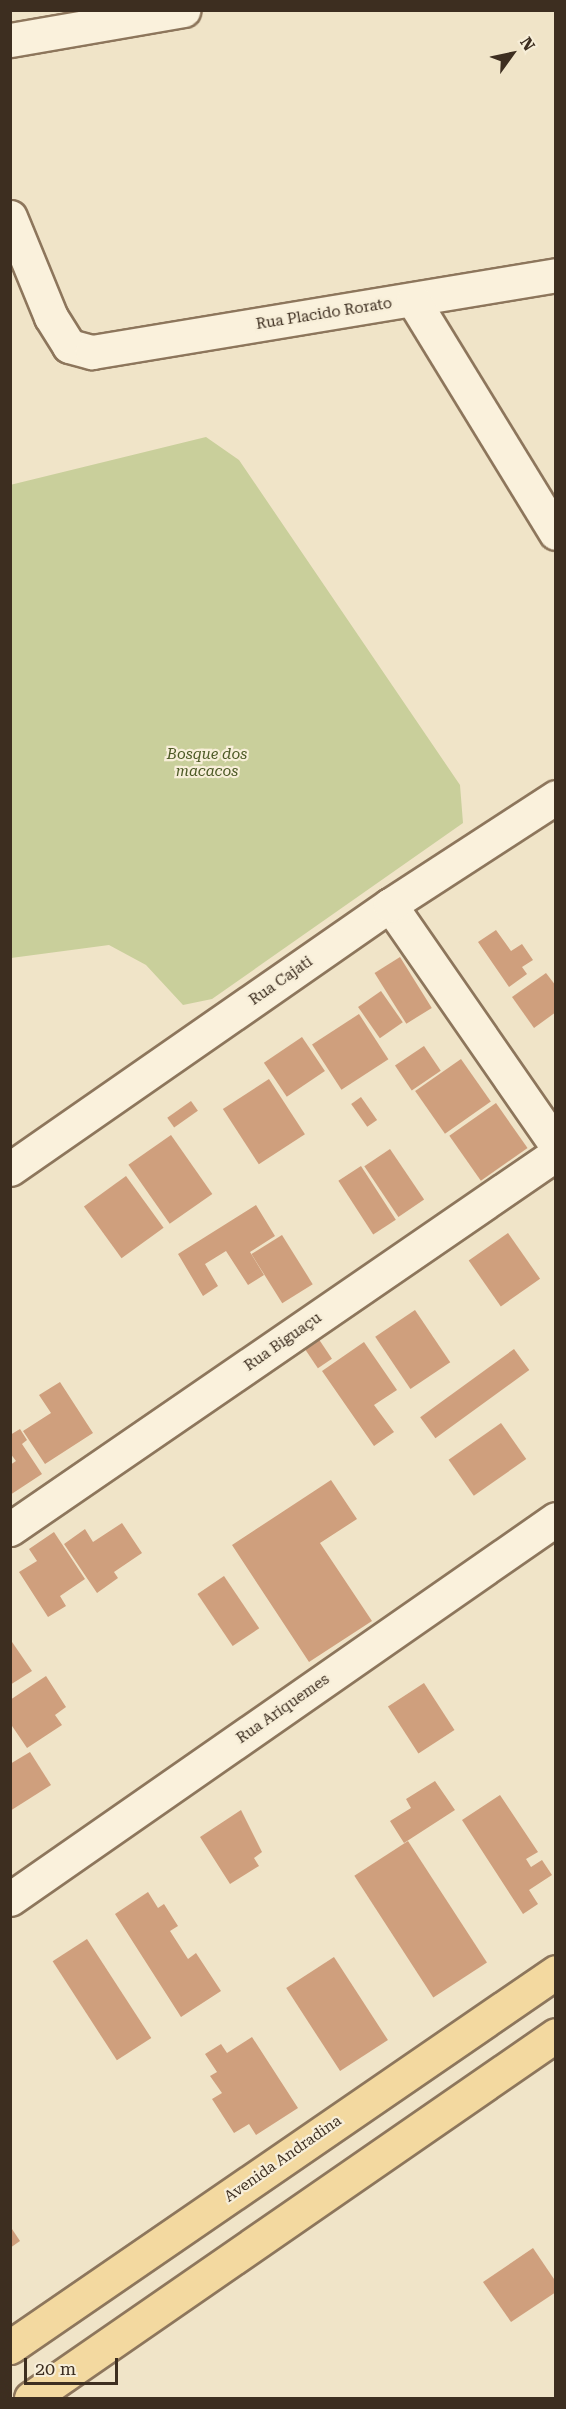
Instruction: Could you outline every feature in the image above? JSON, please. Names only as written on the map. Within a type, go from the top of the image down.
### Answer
[{"type":"main road","name":"Avenida Andradina","points":[[10,2347],[555,1972]]},
{"type":"main road","points":[[30,2398],[555,2035]]},
{"type":"street","points":[[10,40],[183,10]]},
{"type":"street","name":"Rua Placido Rorato","points":[[10,217],[51,317],[69,346],[92,352],[555,275]]},
{"type":"street","points":[[413,300],[555,533]]},
{"type":"street","name":"Rua Cajati","points":[[10,1169],[390,905],[555,797]]},
{"type":"street","points":[[390,905],[555,1145]]},
{"type":"street","name":"Rua Biguaçu","points":[[10,1529],[555,1154]]},
{"type":"street","name":"Rua Ariquemes","points":[[10,1899],[555,1519]]},
{"type":"green space","name":"Bosque dos macacos","points":[[206,437],[239,460],[460,785],[463,823],[212,999],[183,1005],[146,965],[109,945],[11,958],[10,485]]},
{"type":"building","points":[[496,930],[511,951],[522,944],[533,960],[522,967],[527,974],[509,987],[478,942]]},
{"type":"building","points":[[400,957],[432,1008],[406,1024],[375,973]]},
{"type":"building","points":[[546,973],[556,986],[556,1012],[534,1028],[512,997]]},
{"type":"building","points":[[381,991],[403,1022],[380,1038],[358,1007]]},
{"type":"building","points":[[359,1014],[388,1059],[341,1090],[312,1044]]},
{"type":"building","points":[[302,1037],[325,1071],[287,1097],[264,1063]]},
{"type":"building","points":[[424,1046],[441,1071],[412,1090],[395,1066]]},
{"type":"building","points":[[461,1059],[491,1102],[445,1134],[415,1091]]},
{"type":"building","points":[[269,1079],[305,1134],[259,1164],[223,1109]]},
{"type":"building","points":[[361,1097],[377,1120],[367,1127],[351,1104]]},
{"type":"building","points":[[191,1101],[198,1111],[174,1127],[167,1118]]},
{"type":"building","points":[[496,1103],[528,1148],[481,1181],[449,1136]]},
{"type":"building","points":[[171,1135],[212,1194],[170,1224],[128,1165]]},
{"type":"building","points":[[390,1149],[424,1200],[398,1217],[364,1166]]},
{"type":"building","points":[[361,1166],[396,1220],[373,1234],[338,1181]]},
{"type":"building","points":[[126,1176],[164,1228],[122,1258],[84,1207]]},
{"type":"building","points":[[256,1205],[275,1236],[250,1252],[264,1275],[248,1285],[226,1251],[205,1264],[218,1286],[203,1296],[178,1254]]},
{"type":"building","points":[[508,1233],[540,1279],[501,1306],[469,1261]]},
{"type":"building","points":[[282,1235],[313,1284],[282,1303],[251,1254]]},
{"type":"building","points":[[415,1310],[450,1362],[410,1389],[375,1337]]},
{"type":"building","points":[[318,1338],[332,1359],[318,1368],[304,1348]]},
{"type":"building","points":[[364,1342],[397,1390],[374,1405],[394,1432],[374,1446],[322,1371]]},
{"type":"building","points":[[514,1349],[529,1370],[435,1438],[420,1417]]},
{"type":"building","points":[[60,1382],[93,1433],[45,1464],[23,1431],[51,1413],[39,1395]]},
{"type":"building","points":[[501,1423],[526,1459],[474,1496],[449,1460]]},
{"type":"building","points":[[20,1429],[27,1440],[22,1444],[42,1474],[10,1495],[10,1465],[16,1461],[10,1453],[10,1435]]},
{"type":"building","points":[[331,1480],[357,1519],[320,1543],[372,1621],[309,1662],[232,1545]]},
{"type":"building","points":[[122,1523],[142,1553],[114,1572],[118,1578],[97,1593],[64,1544],[85,1529],[93,1542]]},
{"type":"building","points":[[54,1532],[85,1579],[60,1596],[66,1606],[48,1617],[19,1572],[37,1561],[29,1549]]},
{"type":"building","points":[[224,1576],[259,1628],[233,1646],[197,1594]]},
{"type":"building","points":[[10,1639],[32,1671],[10,1685]]},
{"type":"building","points":[[46,1676],[66,1707],[55,1715],[62,1725],[27,1748],[10,1723],[10,1700]]},
{"type":"building","points":[[424,1683],[454,1730],[418,1753],[388,1706]]},
{"type":"building","points":[[30,1752],[51,1785],[10,1811],[10,1764]]},
{"type":"building","points":[[435,1781],[455,1810],[404,1843],[390,1821],[411,1808],[406,1799]]},
{"type":"building","points":[[500,1795],[538,1852],[526,1859],[531,1867],[542,1860],[552,1875],[529,1890],[538,1904],[523,1914],[462,1820]]},
{"type":"building","points":[[241,1810],[262,1852],[254,1858],[259,1866],[230,1884],[200,1837]]},
{"type":"building","points":[[408,1841],[487,1963],[433,1997],[354,1876]]},
{"type":"building","points":[[148,1892],[158,1908],[164,1904],[178,1926],[170,1931],[188,1959],[196,1953],[221,1991],[181,2017],[115,1914]]},
{"type":"building","points":[[87,1939],[151,2038],[117,2060],[53,1961]]},
{"type":"building","points":[[334,1957],[388,2040],[340,2071],[286,1988]]},
{"type":"building","points":[[252,2037],[298,2108],[256,2135],[249,2124],[234,2133],[212,2099],[222,2093],[210,2076],[217,2072],[205,2054],[221,2044],[227,2053]]},
{"type":"building","points":[[10,2226],[20,2241],[10,2248]]},
{"type":"building","points":[[533,2248],[556,2282],[556,2292],[511,2322],[483,2282]]}]
